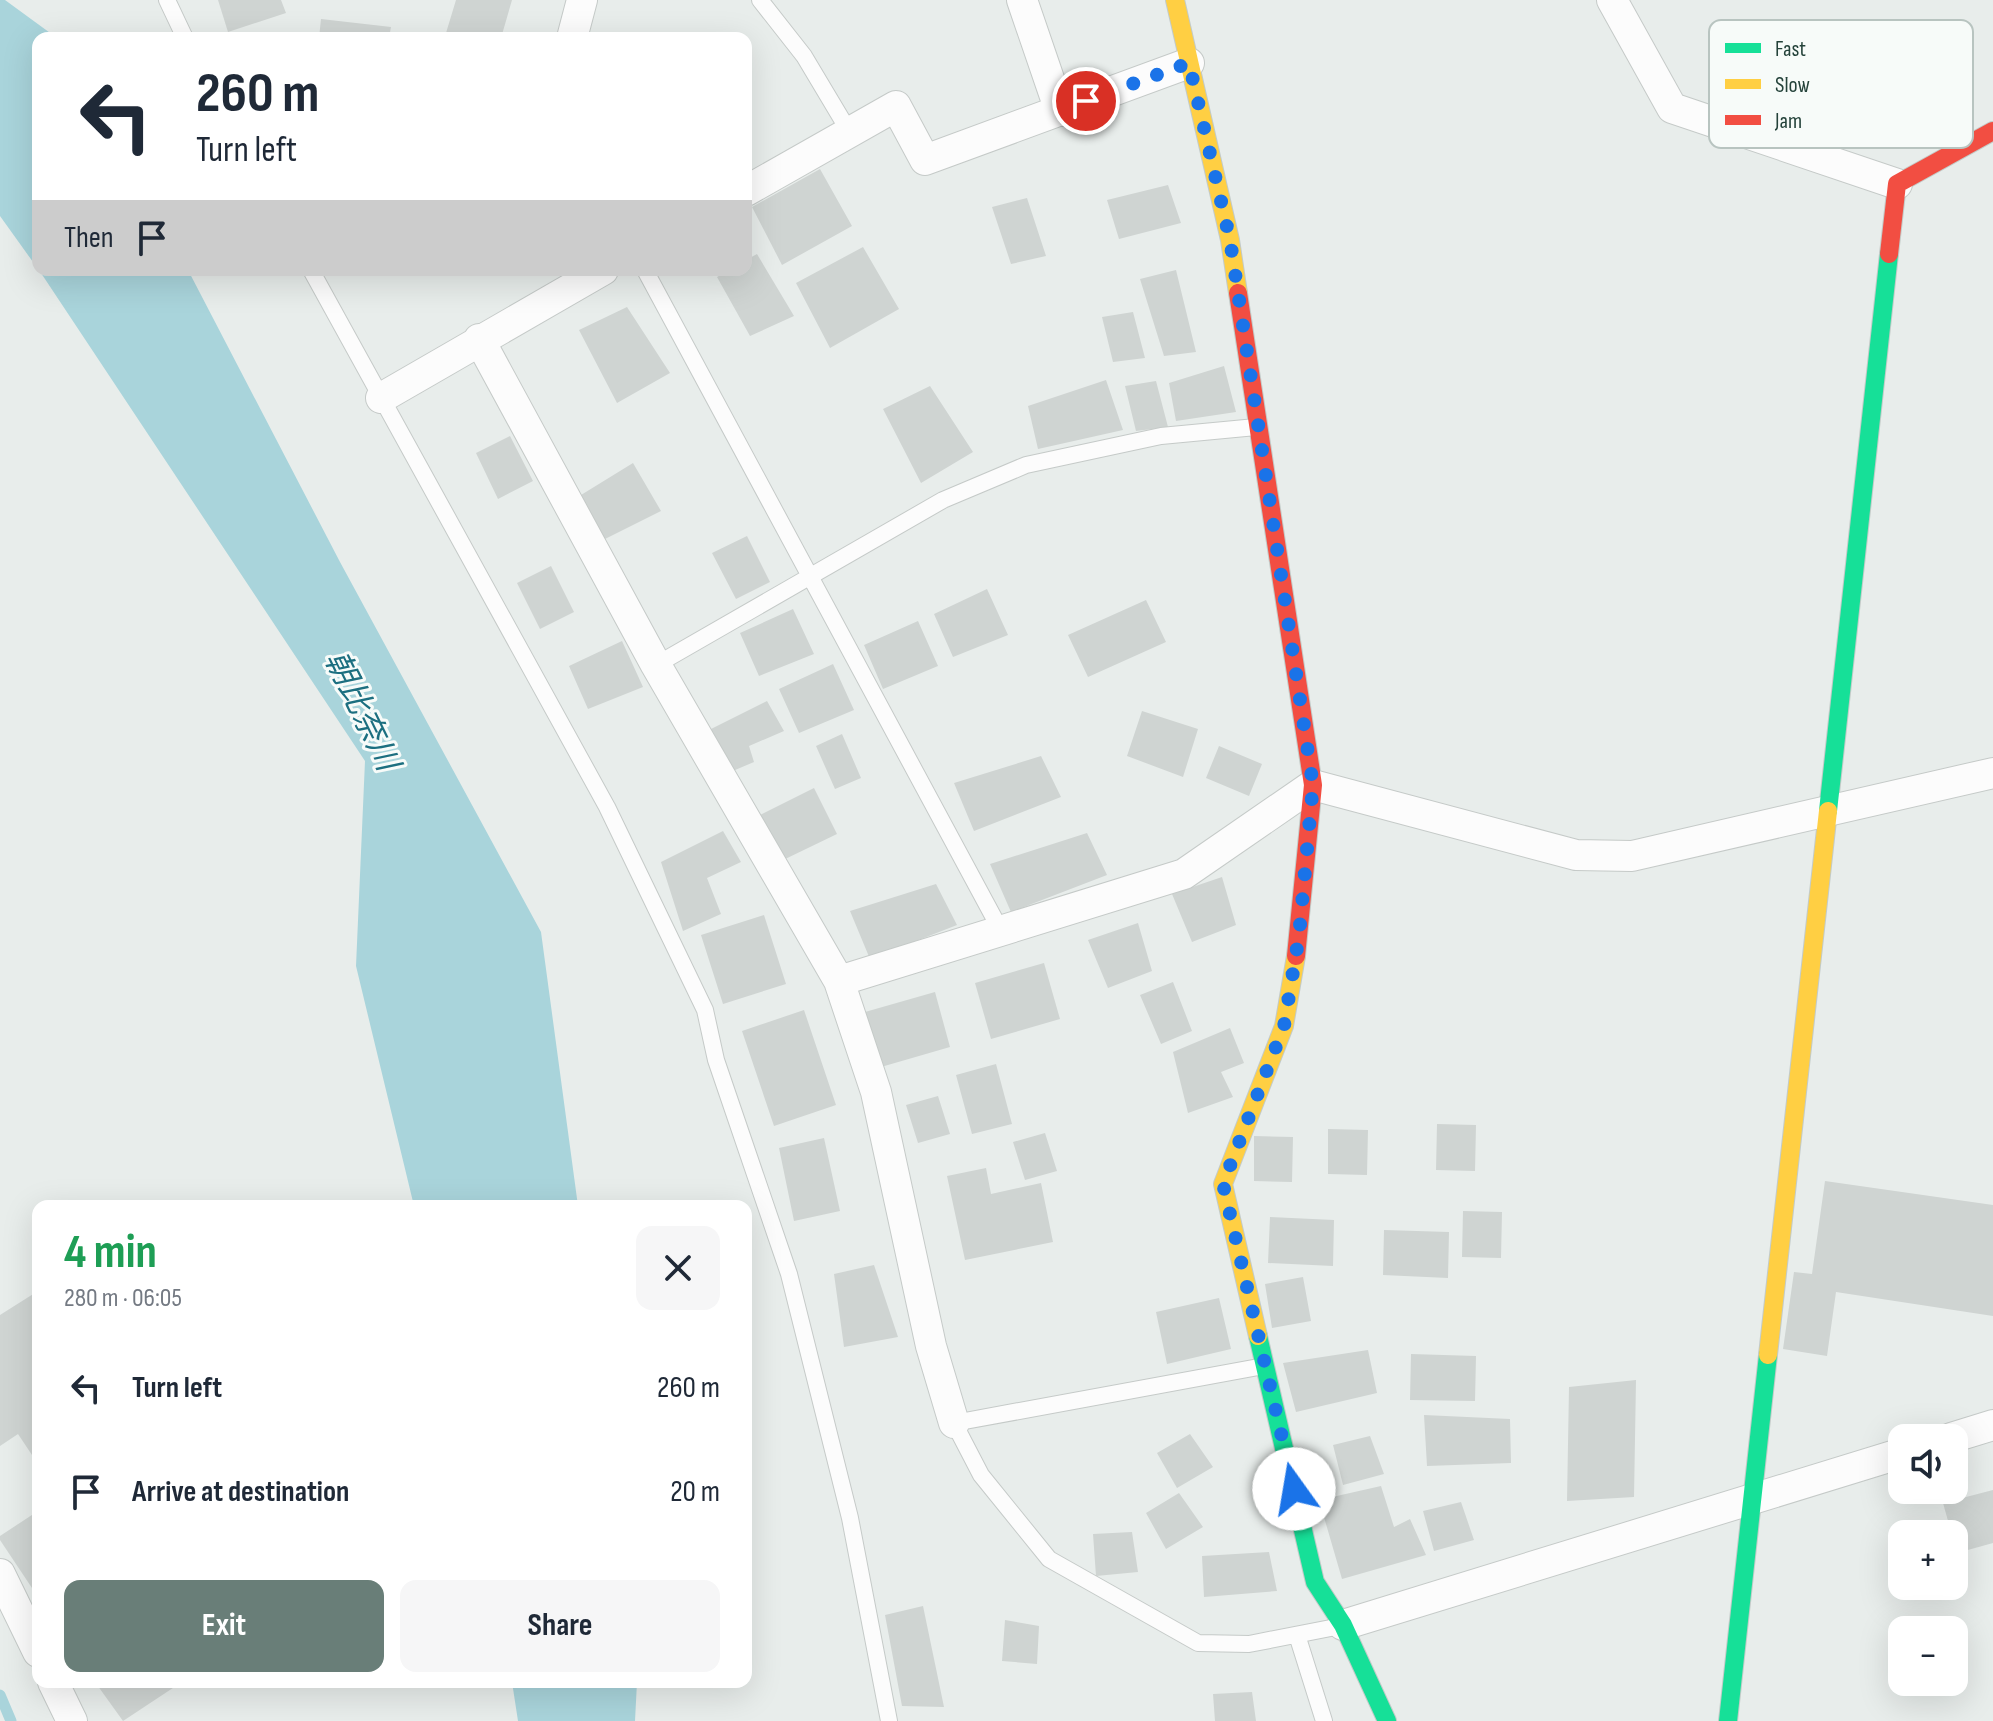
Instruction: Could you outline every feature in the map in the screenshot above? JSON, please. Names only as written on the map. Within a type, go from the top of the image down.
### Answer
[{"type":"street","points":[[574,32],[582,0]]},
{"type":"street","points":[[1022,0],[1060,111]]},
{"type":"street","points":[[1175,0],[1230,240],[1313,785],[1299,936],[1284,1026],[1223,1184],[1315,1582],[1343,1625],[1387,1721]]},
{"type":"street","points":[[1612,0],[1672,108],[1709,120]]},
{"type":"street","points":[[752,188],[896,106],[925,160],[1189,63]]},
{"type":"street","points":[[1973,142],[1993,131]]},
{"type":"street","points":[[1790,148],[1897,184],[1962,148]]},
{"type":"street","points":[[1728,1721],[1897,184]]},
{"type":"street","points":[[381,398],[592,276]]},
{"type":"street","points":[[479,339],[656,665],[839,981],[876,1092],[931,1346],[954,1423]]},
{"type":"street","points":[[839,981],[1184,874],[1313,785],[1576,855],[1632,856],[1993,773]]},
{"type":"street","points":[[1968,1433],[1993,1425]]},
{"type":"street","points":[[1343,1625],[1888,1457]]},
{"type":"street","points":[[0,1574],[32,1640]]},
{"type":"street","points":[[56,1688],[72,1721]]},
{"type":"lane","points":[[167,0],[182,32]]},
{"type":"lane","points":[[760,0],[804,56],[850,133]]},
{"type":"lane","points":[[314,276],[607,807],[705,1010],[716,1060],[789,1274],[850,1518],[889,1721]]},
{"type":"lane","points":[[648,276],[1000,929]]},
{"type":"lane","points":[[656,665],[943,500],[1026,465],[1161,436],[1257,426]]},
{"type":"lane","points":[[1265,1366],[954,1423],[981,1475],[1049,1559],[1198,1643],[1249,1644],[1343,1625]]},
{"type":"lane","points":[[1297,1635],[1324,1721]]},
{"type":"water","points":[[0,0],[5,0],[49,32],[32,32],[32,261],[0,216]]},
{"type":"water","name":"朝比奈川","points":[[43,276],[191,276],[340,562],[541,932],[577,1200],[413,1200],[356,966],[365,761]]},
{"type":"water","points":[[513,1688],[637,1688],[635,1721],[518,1721]]},
{"type":"building","points":[[218,0],[281,0],[286,13],[228,32]]},
{"type":"building","points":[[456,0],[512,0],[503,32],[446,32]]},
{"type":"building","points":[[321,19],[391,27],[390,32],[320,32]]},
{"type":"building","points":[[820,169],[852,226],[782,265],[752,207]]},
{"type":"building","points":[[1168,185],[1181,223],[1119,239],[1107,200]]},
{"type":"building","points":[[1027,198],[1046,256],[1011,264],[992,207]]},
{"type":"building","points":[[863,247],[899,309],[830,348],[796,283]]},
{"type":"building","points":[[757,254],[794,316],[750,336],[717,277],[752,276],[752,257]]},
{"type":"building","points":[[1176,270],[1196,352],[1164,356],[1140,279]]},
{"type":"building","points":[[627,307],[670,373],[617,403],[579,330]]},
{"type":"building","points":[[1133,312],[1145,358],[1113,362],[1102,317]]},
{"type":"building","points":[[1224,366],[1236,412],[1176,421],[1169,383]]},
{"type":"building","points":[[1106,380],[1123,430],[1038,449],[1028,406]]},
{"type":"building","points":[[1156,381],[1168,427],[1136,431],[1125,386]]},
{"type":"building","points":[[930,386],[973,452],[921,483],[883,409]]},
{"type":"building","points":[[510,436],[533,481],[498,499],[476,453]]},
{"type":"building","points":[[633,463],[661,511],[603,540],[581,495]]},
{"type":"building","points":[[747,536],[770,582],[736,599],[712,553]]},
{"type":"building","points":[[551,566],[574,612],[540,629],[517,583]]},
{"type":"building","points":[[987,589],[1008,635],[953,657],[934,614]]},
{"type":"building","points":[[1146,600],[1166,642],[1088,677],[1068,635]]},
{"type":"building","points":[[793,609],[814,654],[759,676],[740,633]]},
{"type":"building","points":[[918,621],[938,666],[883,689],[864,645]]},
{"type":"building","points":[[622,641],[643,687],[588,709],[569,666]]},
{"type":"building","points":[[833,664],[854,710],[799,733],[779,689]]},
{"type":"building","points":[[767,701],[784,731],[749,746],[754,762],[728,773],[709,730]]},
{"type":"building","points":[[1142,711],[1198,729],[1183,777],[1127,756]]},
{"type":"building","points":[[842,734],[861,778],[835,789],[816,746]]},
{"type":"building","points":[[1219,746],[1262,764],[1249,796],[1206,778]]},
{"type":"building","points":[[1041,756],[1061,797],[974,831],[954,783]]},
{"type":"building","points":[[814,788],[837,834],[779,862],[756,817]]},
{"type":"building","points":[[723,831],[741,862],[707,878],[721,914],[683,931],[661,862]]},
{"type":"building","points":[[1087,833],[1107,875],[1011,912],[990,864]]},
{"type":"building","points":[[1222,877],[1236,925],[1192,942],[1172,894]]},
{"type":"building","points":[[936,884],[957,925],[870,959],[850,911]]},
{"type":"building","points":[[764,915],[786,984],[723,1004],[701,935]]},
{"type":"building","points":[[1138,923],[1152,971],[1108,988],[1088,940]]},
{"type":"building","points":[[1044,963],[1060,1019],[991,1039],[975,983]]},
{"type":"building","points":[[1173,982],[1192,1031],[1161,1044],[1140,995]]},
{"type":"building","points":[[935,992],[950,1047],[881,1067],[865,1012]]},
{"type":"building","points":[[804,1010],[836,1105],[774,1126],[742,1031]]},
{"type":"building","points":[[1230,1028],[1244,1063],[1221,1072],[1233,1097],[1188,1113],[1173,1052]]},
{"type":"building","points":[[996,1064],[1012,1124],[972,1134],[956,1075]]},
{"type":"building","points":[[938,1096],[950,1134],[918,1143],[906,1105]]},
{"type":"building","points":[[1437,1124],[1476,1125],[1475,1171],[1436,1170]]},
{"type":"building","points":[[1328,1129],[1368,1130],[1367,1175],[1328,1174]]},
{"type":"building","points":[[1045,1133],[1057,1171],[1025,1180],[1013,1142]]},
{"type":"building","points":[[1254,1136],[1293,1137],[1292,1182],[1254,1181]]},
{"type":"building","points":[[824,1138],[840,1211],[794,1221],[779,1148]]},
{"type":"building","points":[[986,1168],[991,1194],[1041,1183],[1053,1242],[965,1260],[947,1176]]},
{"type":"building","points":[[1825,1181],[1993,1205],[1993,1316],[1836,1292],[1827,1356],[1783,1349],[1794,1272],[1812,1274]]},
{"type":"building","points":[[1463,1211],[1502,1212],[1501,1258],[1462,1257]]},
{"type":"building","points":[[1270,1217],[1334,1220],[1333,1266],[1268,1263]]},
{"type":"building","points":[[1384,1230],[1449,1232],[1448,1278],[1383,1275]]},
{"type":"building","points":[[874,1265],[898,1337],[844,1347],[834,1274]]},
{"type":"building","points":[[1303,1277],[1311,1321],[1272,1328],[1265,1284]]},
{"type":"building","points":[[32,1295],[32,1455],[18,1434],[0,1446],[0,1315]]},
{"type":"building","points":[[1219,1298],[1231,1349],[1167,1364],[1156,1312]]},
{"type":"building","points":[[1368,1350],[1377,1393],[1296,1412],[1283,1363]]},
{"type":"building","points":[[1411,1354],[1476,1356],[1475,1401],[1410,1400]]},
{"type":"building","points":[[1636,1380],[1634,1497],[1567,1501],[1569,1387]]},
{"type":"building","points":[[1424,1415],[1510,1419],[1511,1463],[1427,1466]]},
{"type":"building","points":[[1190,1434],[1213,1467],[1177,1488],[1157,1453]]},
{"type":"building","points":[[1370,1436],[1384,1474],[1343,1485],[1333,1445]]},
{"type":"building","points":[[1381,1486],[1394,1527],[1410,1519],[1426,1555],[1342,1579],[1319,1500]]},
{"type":"building","points":[[1993,1490],[1993,1543],[1968,1550],[1968,1520],[1948,1520],[1943,1504],[1968,1504],[1968,1496]]},
{"type":"building","points":[[1179,1493],[1203,1527],[1166,1549],[1146,1513]]},
{"type":"building","points":[[1461,1502],[1474,1540],[1434,1551],[1423,1511]]},
{"type":"building","points":[[32,1515],[32,1588],[0,1540],[0,1536]]},
{"type":"building","points":[[1132,1532],[1138,1572],[1096,1576],[1093,1534]]},
{"type":"building","points":[[1269,1552],[1277,1591],[1204,1597],[1202,1556]]},
{"type":"building","points":[[923,1606],[944,1707],[902,1706],[885,1615]]},
{"type":"building","points":[[1005,1620],[1039,1626],[1037,1664],[1002,1661]]},
{"type":"building","points":[[99,1688],[173,1688],[123,1721]]},
{"type":"building","points":[[1252,1692],[1256,1721],[1215,1721],[1213,1694]]},
{"type":"waterway","points":[[0,1695],[11,1721]]},
{"type":"traffic: fast","points":[[1828,811],[1889,254]]},
{"type":"traffic: fast","points":[[1258,1336],[1315,1582],[1343,1625],[1387,1721]]},
{"type":"traffic: fast","points":[[1728,1721],[1768,1355]]},
{"type":"traffic: slow","points":[[1175,0],[1230,240],[1238,293]]},
{"type":"traffic: slow","points":[[1768,1355],[1828,811]]},
{"type":"traffic: slow","points":[[1258,1336],[1223,1184],[1284,1026],[1296,956]]},
{"type":"traffic: jam","points":[[1973,142],[1993,131]]},
{"type":"traffic: jam","points":[[1889,254],[1897,184],[1962,148]]},
{"type":"traffic: jam","points":[[1238,293],[1313,785],[1296,956]]},
{"type":"route","points":[[1086,101],[1189,63],[1230,240],[1313,785],[1299,936],[1284,1026],[1223,1184],[1294,1489]]}]
